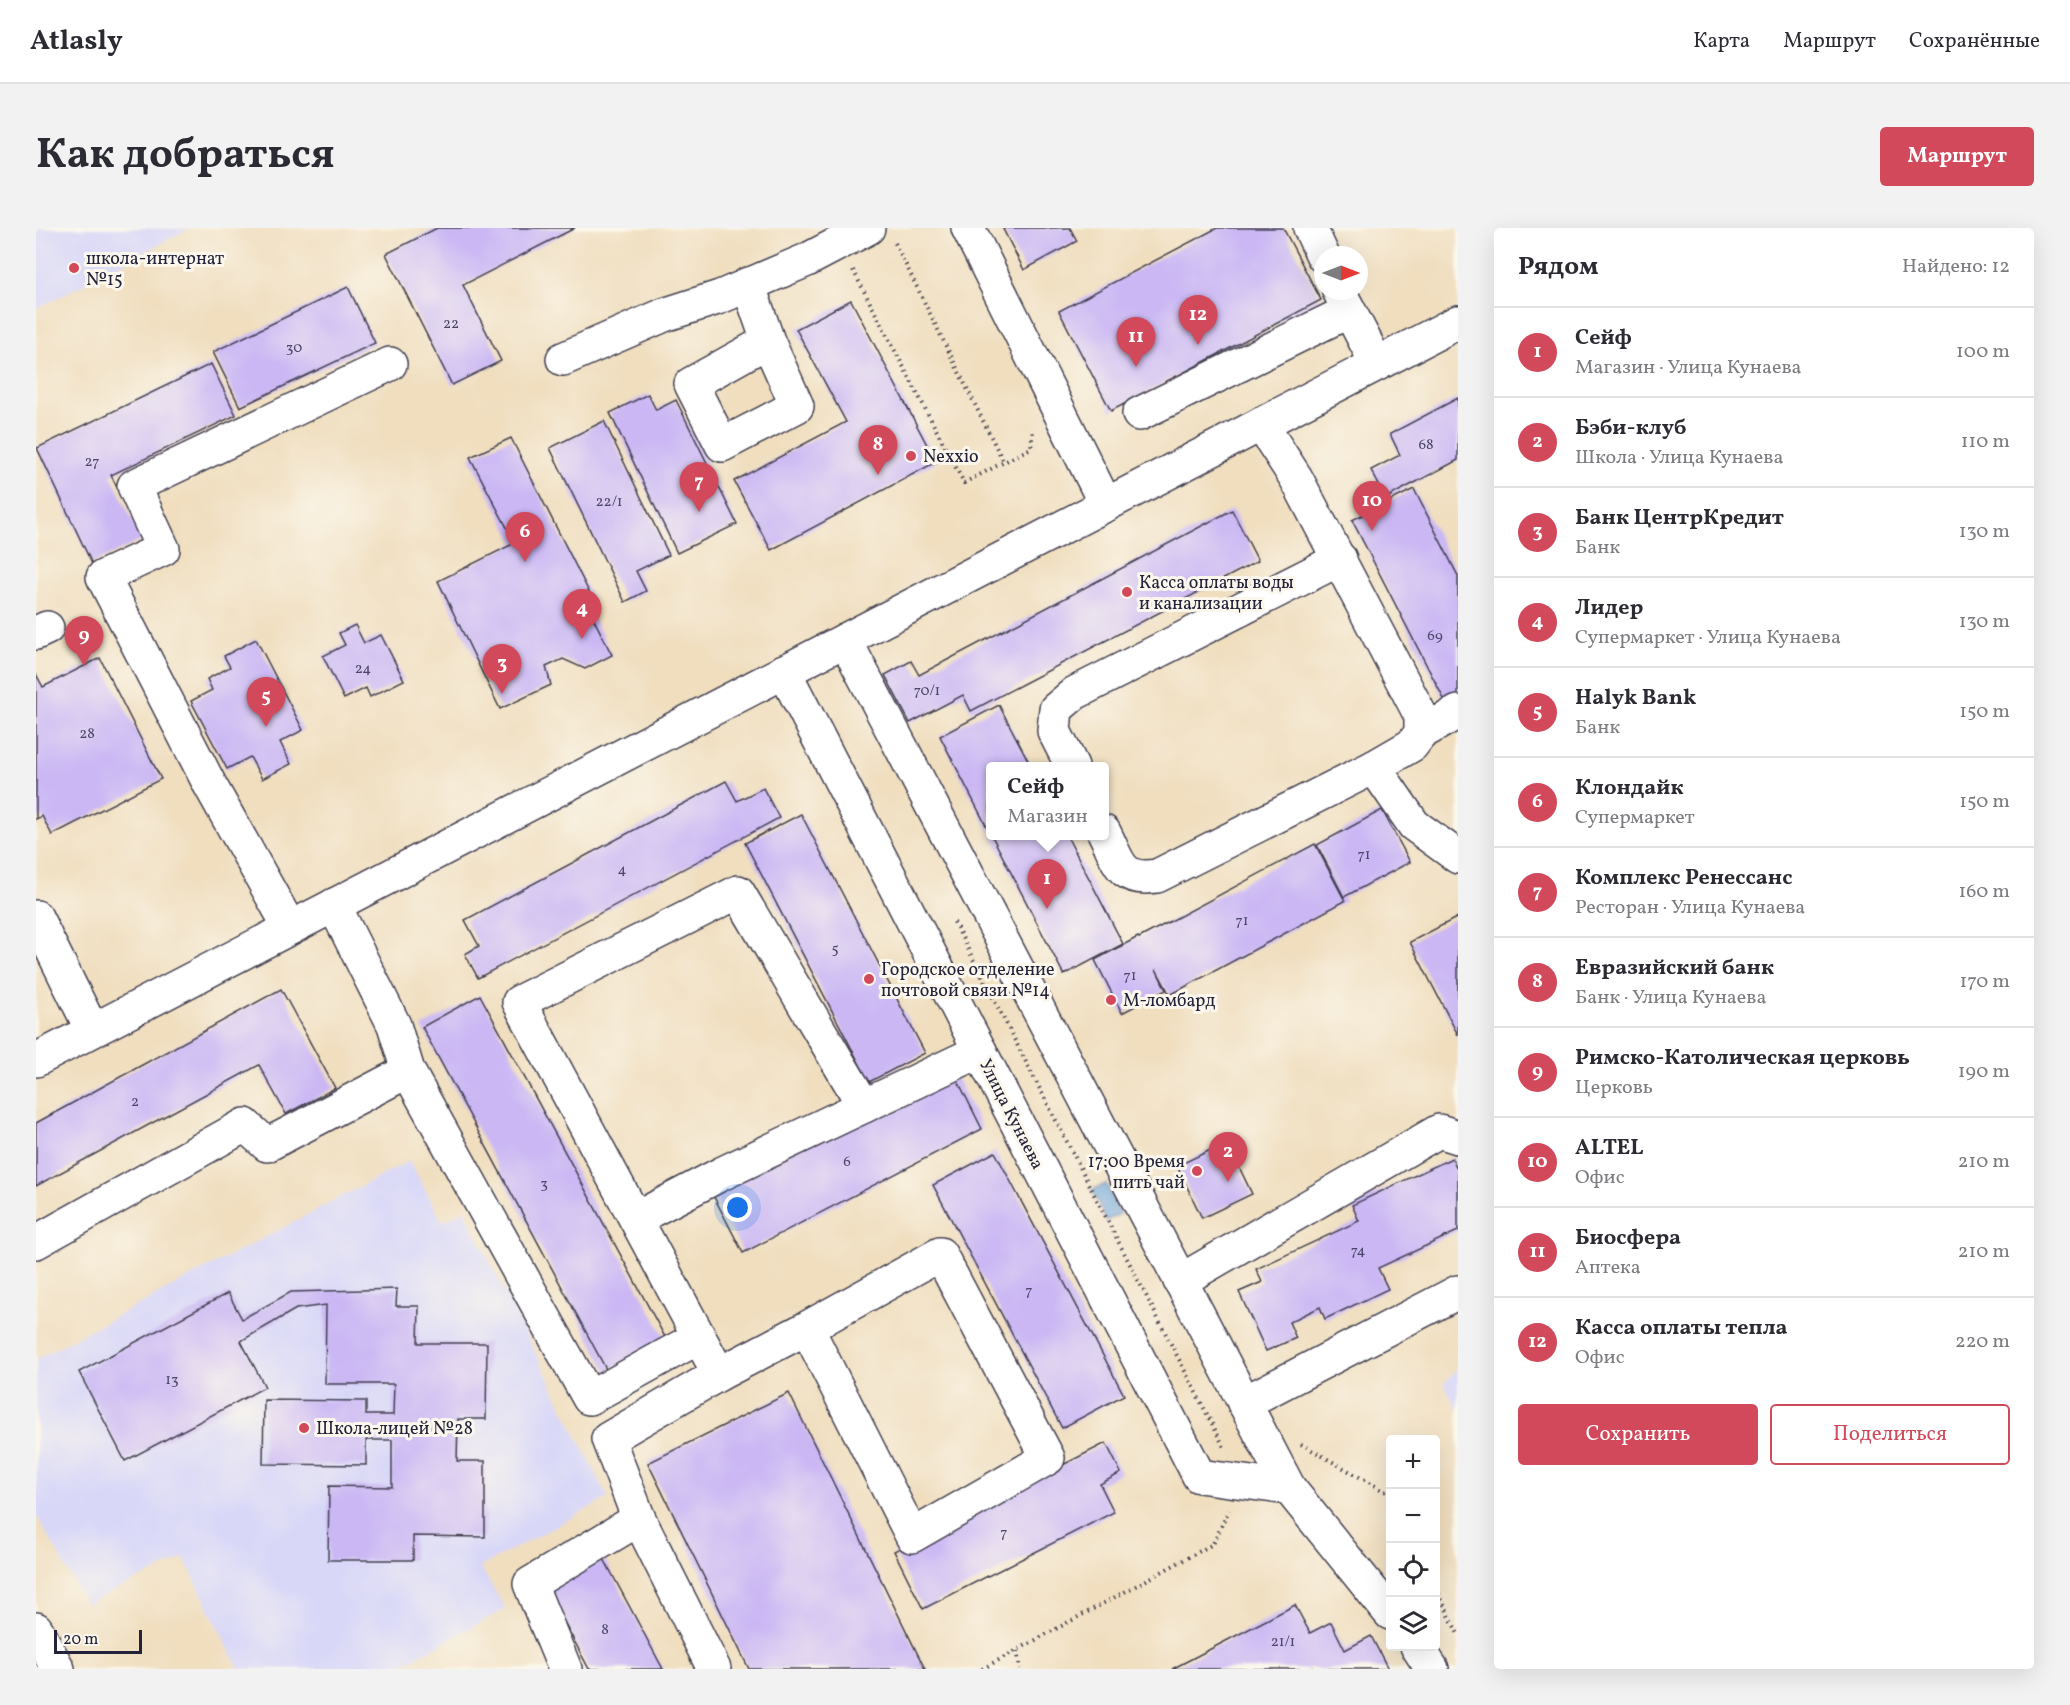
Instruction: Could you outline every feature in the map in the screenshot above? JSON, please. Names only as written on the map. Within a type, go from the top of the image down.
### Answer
[{"type":"street","points":[[968,228],[1106,505]]},
{"type":"street","points":[[1310,228],[1318,246]]},
{"type":"street","points":[[563,359],[664,315],[720,297],[807,260],[839,243],[880,233]]},
{"type":"street","points":[[748,284],[768,342]]},
{"type":"street","points":[[1139,414],[1344,301],[1377,364]]},
{"type":"street","points":[[36,1060],[1458,322]]},
{"type":"street","points":[[290,928],[210,785],[103,577],[163,549],[134,486],[390,364]]},
{"type":"street","points":[[1261,424],[1296,478],[1340,559],[1421,716],[1421,733]]},
{"type":"street","points":[[1070,762],[1054,731],[1056,709],[1075,693],[1340,559]]},
{"type":"street","points":[[845,640],[1288,1488],[1386,1608]]},
{"type":"street","name":"Улица Кунаева","points":[[784,672],[1199,1476],[1288,1488]]},
{"type":"street","points":[[1108,840],[1124,872],[1140,879],[1157,876],[1374,767],[1412,745],[1421,733],[1458,712]]},
{"type":"street","points":[[1374,767],[1414,825],[1458,857]]},
{"type":"street","points":[[719,1374],[519,1002],[738,892],[864,1106]]},
{"type":"street","points":[[334,905],[394,1024],[408,1071],[589,1398],[608,1438],[639,1519],[714,1669]]},
{"type":"street","points":[[36,917],[92,1030]]},
{"type":"street","points":[[637,1218],[721,1174],[980,1051]]},
{"type":"street","points":[[36,1242],[245,1125],[267,1145],[408,1071]]},
{"type":"street","points":[[1180,1281],[1439,1131],[1458,1137]]},
{"type":"street","points":[[608,1438],[719,1374],[940,1254],[1048,1458],[912,1536],[807,1328]]},
{"type":"street","points":[[1244,1403],[1458,1292]]},
{"type":"street","points":[[589,1398],[699,1337]]},
{"type":"street","points":[[565,1669],[530,1584],[639,1519]]},
{"type":"street","points":[[36,1629],[58,1669]]},
{"type":"street","points":[[1421,1651],[1432,1669]]},
{"type":"path","points":[[839,243],[964,483],[1004,463],[880,233]]},
{"type":"path","points":[[1262,1438],[1301,1443],[1386,1492]]},
{"type":"path","points":[[1440,1596],[1458,1634]]},
{"type":"path","points":[[1017,1651],[1020,1669]]},
{"type":"shaded area","name":"школа-интернат №15","points":[[36,228],[190,228],[36,309]]},
{"type":"shaded area","name":"Школа-лицей №28","points":[[409,1161],[443,1222],[464,1210],[608,1498],[480,1567],[506,1609],[394,1669],[239,1669],[184,1558],[86,1604],[36,1514],[36,1359]]},
{"type":"shaded area","points":[[1458,1369],[1458,1411],[1444,1383]]},
{"type":"water","points":[[1106,1184],[1120,1214],[1106,1221],[1092,1190]]},
{"type":"building","points":[[437,228],[575,228],[463,285],[501,361],[452,385],[386,254]]},
{"type":"building","points":[[1070,228],[1077,241],[1024,270],[1003,229]]},
{"type":"building","points":[[1217,228],[1283,228],[1314,287],[1314,300],[1321,300],[1111,411],[1059,311]]},
{"type":"building","points":[[348,287],[375,343],[240,407],[213,352]]},
{"type":"building","points":[[851,300],[936,462],[771,550],[734,481],[846,422],[796,329]]},
{"type":"building","points":[[211,364],[236,415],[111,475],[142,540],[92,564],[37,448]]},
{"type":"building","points":[[648,394],[656,410],[676,400],[737,524],[677,553],[610,413]]},
{"type":"building","points":[[1458,398],[1458,460],[1386,498],[1371,470],[1400,455],[1390,434]]},
{"type":"building","points":[[604,421],[669,555],[636,571],[646,591],[625,602],[550,448]]},
{"type":"building","points":[[511,438],[593,600],[586,604],[612,655],[585,669],[563,659],[546,667],[551,685],[500,709],[438,581],[515,543],[470,457]]},
{"type":"building","points":[[1414,489],[1458,576],[1458,695],[1445,701],[1352,520]]},
{"type":"building","points":[[1232,510],[1258,561],[971,711],[963,695],[910,723],[885,675],[911,661],[919,675]]},
{"type":"building","points":[[355,625],[364,643],[381,635],[404,680],[370,697],[366,688],[344,699],[323,656],[345,645],[339,633]]},
{"type":"building","points":[[256,639],[303,730],[280,742],[291,764],[262,779],[250,757],[227,769],[191,701],[212,690],[207,679],[230,667],[224,656]]},
{"type":"building","points":[[100,658],[161,779],[52,835],[42,816],[36,819],[36,674],[43,687]]},
{"type":"building","points":[[999,705],[1029,762],[986,762],[986,825],[940,736]]},
{"type":"building","points":[[726,781],[737,801],[763,788],[779,818],[478,978],[465,954],[479,946],[465,920]]},
{"type":"building","points":[[1382,810],[1410,862],[1344,897],[1317,845]]},
{"type":"building","points":[[801,814],[925,1053],[869,1082],[745,843]]},
{"type":"building","points":[[994,840],[1069,840],[1123,944],[1064,975]]},
{"type":"building","points":[[1315,844],[1345,901],[1170,995],[1156,969],[1166,990],[1122,1013],[1095,960]]},
{"type":"building","points":[[1458,917],[1458,1035],[1410,942]]},
{"type":"building","points":[[281,989],[335,1088],[286,1114],[259,1065],[36,1186],[36,1123]]},
{"type":"building","points":[[480,995],[666,1339],[607,1371],[422,1027]]},
{"type":"building","points":[[952,1069],[982,1129],[743,1253],[712,1193]]},
{"type":"building","points":[[1227,1142],[1252,1194],[1202,1218],[1177,1166]]},
{"type":"building","points":[[995,1152],[1124,1395],[1062,1428],[933,1185]]},
{"type":"building","points":[[1452,1158],[1458,1171],[1458,1231],[1378,1268],[1388,1289],[1325,1319],[1320,1307],[1289,1322],[1296,1338],[1266,1351],[1239,1292],[1262,1282],[1256,1269],[1359,1221],[1352,1205]]},
{"type":"building","points":[[397,1289],[396,1306],[419,1306],[418,1343],[487,1343],[486,1419],[458,1419],[457,1461],[485,1461],[485,1537],[413,1536],[413,1560],[328,1560],[329,1486],[392,1487],[392,1440],[366,1440],[366,1465],[263,1464],[264,1400],[366,1401],[366,1415],[393,1415],[394,1384],[325,1384],[326,1305],[296,1309],[241,1341],[265,1387],[125,1461],[79,1372],[228,1293],[242,1319],[291,1292]]},
{"type":"building","points":[[789,1393],[925,1669],[749,1669],[648,1463]]},
{"type":"building","points":[[1106,1443],[1121,1473],[1100,1484],[1114,1512],[923,1609],[894,1551]]},
{"type":"building","points":[[604,1559],[663,1669],[589,1669],[547,1589]]},
{"type":"building","points":[[1295,1605],[1310,1633],[1331,1622],[1345,1650],[1371,1636],[1388,1669],[1312,1669],[1312,1667],[1308,1669],[1172,1669]]},
{"type":"place","name":"школа-интернат №15","points":[[74,268]]},
{"type":"place","name":"Касса оплаты тепла","points":[[1198,345]]},
{"type":"place","name":"Биосфера","points":[[1136,367]]},
{"type":"place","name":"Nexxio","points":[[911,456]]},
{"type":"place","name":"Евразийский банк","points":[[878,475]]},
{"type":"place","name":"Комплекс Ренессанс","points":[[699,512]]},
{"type":"place","name":"ALTEL","points":[[1372,531]]},
{"type":"place","name":"Клондайк","points":[[525,562]]},
{"type":"place","name":"Касса оплаты воды и канализации","points":[[1127,592]]},
{"type":"place","name":"Лидер","points":[[582,639]]},
{"type":"place","name":"Римско-Католическая церковь","points":[[84,666]]},
{"type":"place","name":"Банк ЦентрКредит","points":[[502,694]]},
{"type":"place","name":"Halyk Bank","points":[[266,727]]},
{"type":"place","name":"Сейф","points":[[1047,909]]},
{"type":"place","name":"Городское отделение почтовой связи №14","points":[[869,979]]},
{"type":"place","name":"М-ломбард","points":[[1111,1000]]},
{"type":"place","name":"17:00 Время пить чай","points":[[1197,1171]]},
{"type":"place","name":"Бэби-клуб","points":[[1228,1182]]},
{"type":"place","name":"Школа-лицей №28","points":[[304,1428]]}]
